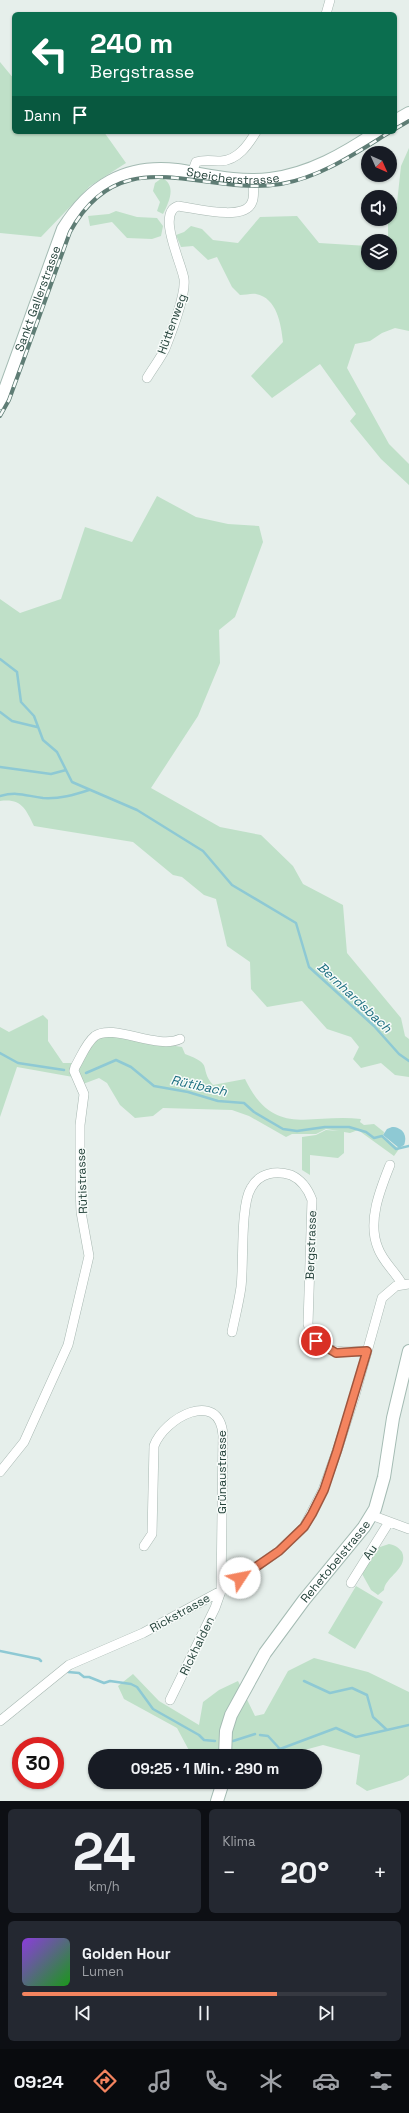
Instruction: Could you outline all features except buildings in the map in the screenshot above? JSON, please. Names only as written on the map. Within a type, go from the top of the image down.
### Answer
[{"type":"main road","points":[[397,120],[409,113]]},
{"type":"main road","name":"Speicherstrasse","points":[[84,199],[106,183],[138,171],[161,169],[219,178],[253,180],[286,176],[314,168],[340,155],[374,134]]},
{"type":"main road","name":"Sankt Gallerstrasse","points":[[0,403],[63,229],[84,199]]},
{"type":"main road","name":"Rehetobelstrasse","points":[[225,1749],[226,1731],[231,1714],[266,1653],[292,1614],[364,1527],[375,1509],[384,1477],[392,1424],[405,1382],[409,1354]]},
{"type":"main road","points":[[217,1801],[221,1789]]},
{"type":"street","points":[[327,12],[330,0]]},
{"type":"street","points":[[192,173],[196,162],[203,160],[222,161],[238,154],[247,146],[255,134]]},
{"type":"street","name":"Hüttenweg","points":[[147,378],[164,350],[185,287],[183,273],[172,238],[170,216],[172,210],[178,206],[226,213],[240,212],[247,209],[253,202],[253,180]]},
{"type":"street","name":"Rütistrasse","points":[[0,1472],[24,1442],[68,1345],[89,1256],[81,1212],[80,1186],[80,1125],[84,1094],[74,1071],[75,1067],[88,1043],[96,1035],[114,1033],[168,1042],[180,1039]]},
{"type":"street","points":[[390,1165],[380,1192],[374,1232],[378,1249],[406,1284]]},
{"type":"street","name":"Bergstrasse","points":[[232,1332],[241,1288],[248,1195],[258,1180],[268,1174],[286,1174],[302,1182],[309,1192],[312,1200],[308,1324],[311,1334],[326,1348],[336,1353],[367,1351]]},
{"type":"street","name":"Rickstrasse","points":[[0,1721],[69,1665],[144,1633],[221,1590],[279,1551],[304,1527],[324,1490],[382,1298],[390,1289],[406,1284]]},
{"type":"street","name":"Grünaustrasse","points":[[144,1546],[152,1534],[154,1446],[157,1437],[168,1425],[190,1412],[200,1409],[210,1411],[218,1417],[222,1424],[223,1435],[221,1590]]},
{"type":"street","points":[[371,1515],[409,1529]]},
{"type":"street","name":"Au","points":[[351,1583],[389,1522]]},
{"type":"street","name":"Rickhalden","points":[[170,1700],[215,1608],[221,1590]]},
{"type":"green space","points":[[0,62],[12,77],[12,134],[105,134],[126,163],[90,186],[41,237],[0,233]]},
{"type":"green space","points":[[409,148],[409,331],[395,328],[382,333],[370,341],[355,344],[347,368],[389,444],[409,464],[409,485],[381,459],[350,421],[356,414],[320,364],[272,398],[251,376],[283,342],[277,313],[269,301],[263,296],[256,294],[240,295],[232,287],[217,257],[208,260],[193,246],[181,247],[176,235],[184,232],[191,226],[202,229],[213,240],[238,243],[260,217],[297,216],[319,243],[361,246],[361,270],[397,270],[397,234],[388,234],[388,226],[397,226],[397,203],[401,166]]},
{"type":"green space","points":[[162,178],[167,181],[170,189],[169,199],[163,214],[157,211],[160,202],[153,191],[155,183]]},
{"type":"green space","points":[[116,211],[137,217],[157,218],[163,226],[161,236],[152,239],[127,238],[112,222],[90,226],[88,216],[109,214]]},
{"type":"green space","points":[[157,496],[196,517],[228,524],[259,526],[263,542],[235,617],[219,630],[220,663],[198,716],[151,788],[220,827],[261,835],[293,866],[303,884],[343,905],[347,953],[401,1018],[405,1036],[409,1039],[409,1077],[395,1075],[381,1063],[361,1068],[353,1059],[359,1047],[351,1037],[327,1029],[302,1001],[267,1007],[251,989],[250,962],[227,946],[216,899],[204,895],[182,877],[173,875],[133,842],[34,826],[28,814],[18,803],[13,801],[0,801],[0,599],[20,613],[61,599],[85,527],[132,542]]},
{"type":"green space","points":[[43,1015],[48,1020],[48,1041],[63,1063],[73,1063],[73,1077],[17,1067],[0,1117],[0,1027],[9,1032]]},
{"type":"green space","points":[[104,1035],[182,1047],[185,1054],[203,1064],[213,1085],[245,1079],[256,1098],[268,1110],[281,1116],[310,1120],[343,1118],[361,1119],[360,1122],[364,1125],[374,1124],[384,1132],[383,1136],[399,1149],[394,1156],[358,1130],[350,1133],[344,1132],[344,1153],[338,1158],[310,1155],[310,1175],[302,1170],[302,1137],[316,1135],[326,1130],[339,1131],[326,1129],[316,1134],[292,1134],[286,1137],[249,1116],[232,1110],[163,1108],[153,1116],[135,1118],[120,1105],[107,1083],[99,1078],[83,1084],[80,1076],[80,1062],[83,1056],[92,1045]]},
{"type":"green space","points":[[389,1544],[396,1546],[402,1552],[402,1563],[400,1568],[385,1585],[384,1590],[378,1595],[371,1590],[361,1572],[377,1548]]},
{"type":"green space","points":[[356,1586],[383,1602],[355,1649],[328,1633]]},
{"type":"green space","points":[[314,1658],[368,1672],[409,1692],[409,1775],[402,1780],[367,1791],[356,1784],[360,1755],[323,1745],[308,1749],[188,1749],[177,1728],[124,1699],[118,1686],[133,1674],[159,1701],[199,1725],[203,1702],[219,1690],[238,1681],[255,1716],[264,1714],[288,1671]]},
{"type":"water","points":[[392,1127],[399,1128],[405,1135],[404,1145],[399,1148],[383,1135],[387,1129]]},
{"type":"waterway","name":"Bernhardsbach","points":[[0,659],[17,672],[21,702],[34,716],[43,740],[57,752],[72,782],[137,810],[203,851],[232,885],[296,923],[309,967],[374,1026],[399,1054],[409,1061]]},
{"type":"waterway","points":[[0,712],[12,721],[37,727]]},
{"type":"waterway","points":[[0,767],[51,774],[66,770]]},
{"type":"waterway","points":[[0,796],[17,794],[43,798],[55,798],[89,790]]},
{"type":"waterway","name":"Rütibach","points":[[0,1053],[18,1063],[64,1070]]},
{"type":"waterway","name":"Rütibach","points":[[86,1073],[116,1060],[131,1067],[154,1086],[188,1092],[218,1101],[244,1103],[254,1112],[283,1129],[297,1131],[325,1127],[349,1127],[366,1132],[374,1138],[382,1136],[396,1149],[409,1146]]},
{"type":"waterway","points":[[0,1651],[39,1659],[41,1661]]},
{"type":"waterway","points":[[68,1672],[79,1673],[84,1677],[89,1677],[104,1683],[110,1681],[131,1684],[137,1687],[153,1709],[199,1735],[204,1740],[215,1741]]},
{"type":"waterway","points":[[304,1681],[330,1693],[352,1688],[367,1695],[373,1717],[387,1730]]},
{"type":"waterway","points":[[260,1735],[268,1736],[280,1749],[336,1728],[356,1737],[409,1725]]},
{"type":"waterway","points":[[233,1741],[255,1734]]},
{"type":"railway","points":[[397,128],[409,121]]},
{"type":"railway","points":[[0,416],[9,400],[70,232],[91,203],[114,186],[139,178],[165,177],[251,186],[281,184],[296,181],[324,170],[351,156],[387,134]]},
{"type":"route","points":[[240,1578],[279,1551],[304,1527],[324,1490],[351,1409],[367,1351],[336,1353],[316,1341]]}]
